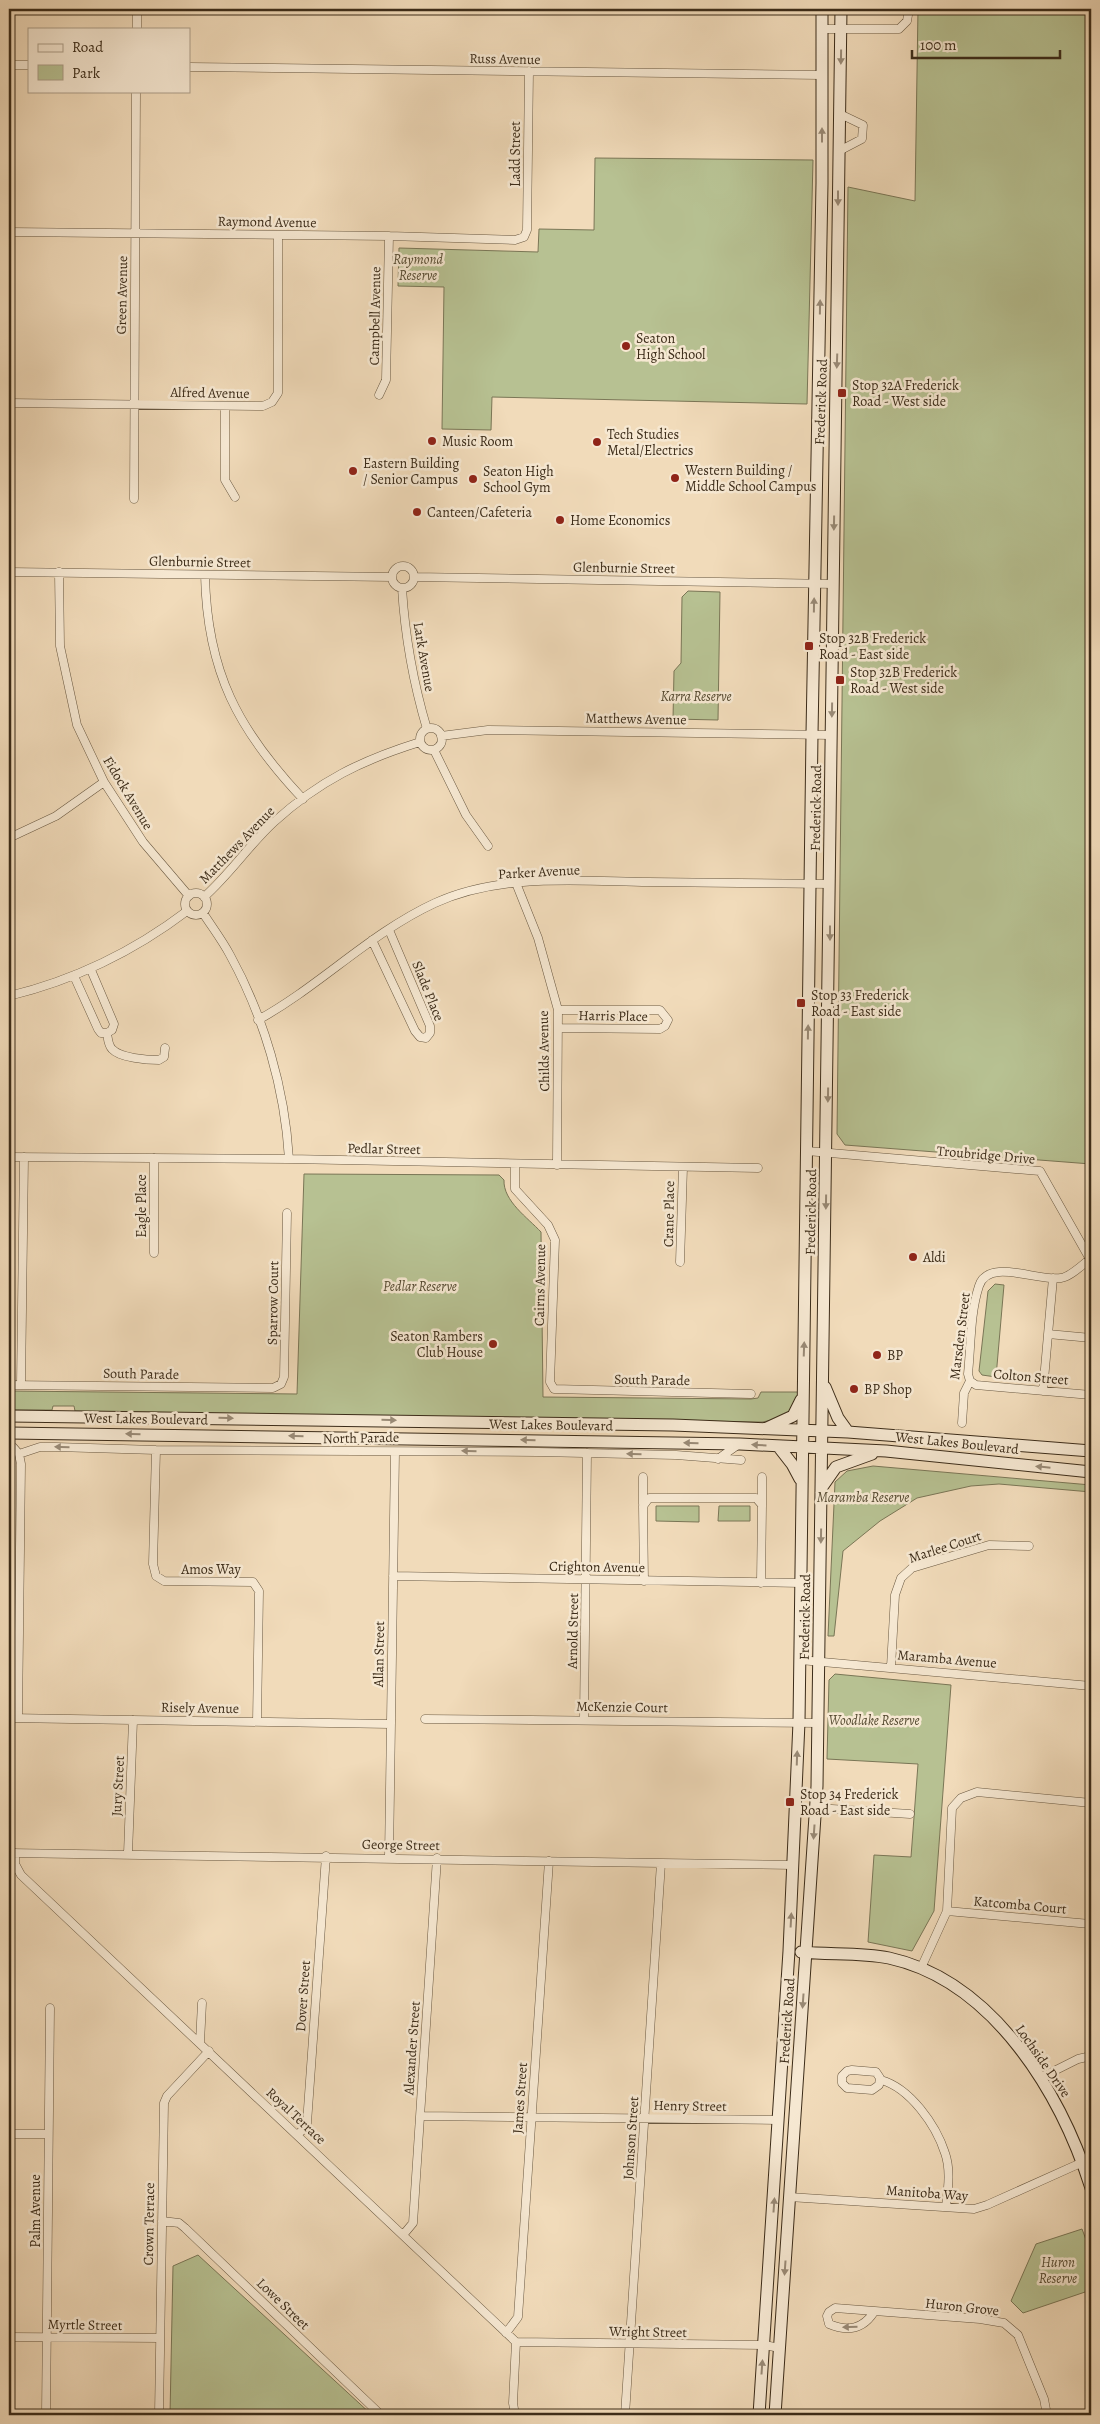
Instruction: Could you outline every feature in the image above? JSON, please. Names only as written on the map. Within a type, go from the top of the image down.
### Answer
[{"type":"main road","name":"Frederick Road","points":[[759,2415],[790,1950],[799,1722],[801,1447],[822,183],[822,9]]},
{"type":"main road","name":"Frederick Road","points":[[775,2415],[816,1808],[827,1153],[841,9]]},
{"type":"main road","points":[[822,183],[831,179],[839,156]]},
{"type":"main road","points":[[823,1384],[838,1418],[848,1432]]},
{"type":"main road","points":[[763,1430],[793,1416],[802,1398]]},
{"type":"main road","name":"West Lakes Boulevard","points":[[9,1416],[673,1425],[848,1432],[1091,1451]]},
{"type":"main road","name":"West Lakes Boulevard","points":[[9,1433],[740,1444],[886,1451],[1091,1472]]},
{"type":"main road","points":[[778,1446],[792,1464],[802,1482]]},
{"type":"main road","points":[[822,1487],[836,1467],[854,1459],[886,1451]]},
{"type":"main road","name":"Lochside Drive","points":[[790,1950],[888,1958],[921,1968],[964,1993],[1004,2031],[1040,2078],[1076,2144],[1091,2188]]},
{"type":"street","points":[[137,9],[137,28]]},
{"type":"street","points":[[822,29],[899,29],[907,20],[909,9]]},
{"type":"street","points":[[9,64],[28,65]]},
{"type":"street","name":"Russ Avenue","points":[[190,67],[821,75]]},
{"type":"street","name":"Ladd Street","points":[[524,237],[527,230],[529,71]]},
{"type":"street","name":"Green Avenue","points":[[134,499],[136,92]]},
{"type":"street","points":[[839,156],[862,139],[863,125],[840,114]]},
{"type":"street","name":"Raymond Avenue","points":[[9,232],[389,236],[515,240],[524,237]]},
{"type":"street","name":"Alfred Avenue","points":[[9,403],[263,406],[272,402],[278,393],[278,235]]},
{"type":"street","name":"Campbell Avenue","points":[[379,395],[386,380],[389,236]]},
{"type":"street","points":[[225,406],[225,480],[235,497]]},
{"type":"street","points":[[403,566],[409,568],[414,577],[409,586],[402,588],[396,585],[392,577],[394,570],[403,566]]},
{"type":"street","name":"Glenburnie Street","points":[[9,572],[392,577]]},
{"type":"street","name":"Fidock Avenue","points":[[58,572],[60,646],[77,726],[104,782],[143,842],[189,896]]},
{"type":"street","points":[[205,575],[205,608],[213,653],[232,706],[252,740],[277,772],[303,800]]},
{"type":"street","name":"Glenburnie Street","points":[[414,577],[834,584]]},
{"type":"street","name":"Lark Avenue","points":[[402,588],[404,625],[411,670],[427,729]]},
{"type":"street","points":[[427,729],[435,729],[441,736],[441,743],[434,750],[426,750],[420,742],[420,736],[427,729]]},
{"type":"street","name":"Matthews Avenue","points":[[441,736],[488,730],[832,734]]},
{"type":"street","name":"Matthews Avenue","points":[[204,897],[274,822],[303,800],[346,770],[378,756],[420,742]]},
{"type":"street","points":[[434,750],[466,815],[488,846]]},
{"type":"street","points":[[9,838],[56,816],[104,782]]},
{"type":"street","name":"Parker Avenue","points":[[258,1020],[280,1008],[372,940],[414,913],[465,892],[516,883],[567,881],[830,884]]},
{"type":"street","name":"Childs Avenue","points":[[516,883],[538,938],[558,1010],[557,1165]]},
{"type":"street","points":[[197,894],[204,897],[207,905],[203,913],[195,916],[187,911],[185,905],[189,896],[197,894]]},
{"type":"street","points":[[9,996],[91,970],[140,944],[187,911]]},
{"type":"street","points":[[203,913],[230,955],[251,999],[277,1079],[286,1120],[289,1159]]},
{"type":"street","name":"Slade Place","points":[[372,940],[415,1031],[420,1037],[426,1038],[430,1033],[430,1026],[389,930]]},
{"type":"street","points":[[74,976],[98,1029],[101,1033],[107,1033],[112,1030],[114,1024],[91,970]]},
{"type":"street","name":"Harris Place","points":[[558,1010],[660,1010],[668,1020],[665,1026],[660,1029],[558,1028]]},
{"type":"street","points":[[107,1033],[110,1047],[116,1053],[127,1056],[159,1060],[164,1057],[165,1048]]},
{"type":"street","points":[[807,1151],[827,1153]]},
{"type":"street","name":"Troubridge Drive","points":[[827,1153],[1040,1171],[1091,1260]]},
{"type":"street","name":"Pedlar Street","points":[[9,1157],[289,1159],[758,1168]]},
{"type":"street","points":[[21,1385],[24,1157]]},
{"type":"street","name":"Eagle Place","points":[[154,1158],[154,1253]]},
{"type":"street","name":"Cairns Avenue","points":[[515,1164],[515,1189],[548,1225],[555,1240],[550,1382],[554,1389]]},
{"type":"street","name":"Crane Place","points":[[680,1262],[683,1167]]},
{"type":"street","name":"Sparrow Court","points":[[273,1388],[281,1384],[284,1377],[287,1213]]},
{"type":"street","name":"Marsden Street","points":[[962,1422],[964,1393],[970,1381],[968,1374],[975,1302],[979,1285],[984,1277],[994,1271],[1061,1278],[1091,1260]]},
{"type":"street","points":[[1043,1391],[1053,1278]]},
{"type":"street","points":[[1048,1334],[1091,1338]]},
{"type":"street","name":"Colton Street","points":[[970,1381],[976,1385],[1091,1396]]},
{"type":"street","name":"South Parade","points":[[9,1384],[273,1388]]},
{"type":"street","name":"South Parade","points":[[554,1389],[751,1394]]},
{"type":"street","points":[[718,1459],[740,1444]]},
{"type":"street","points":[[9,1446],[13,1447],[19,1454],[21,1472],[18,1718]]},
{"type":"street","name":"North Parade","points":[[19,1454],[40,1447],[394,1452],[402,1450],[676,1455],[741,1460]]},
{"type":"street","name":"Amos Way","points":[[156,1450],[153,1564],[156,1576],[164,1582],[253,1582],[259,1591],[258,1722]]},
{"type":"street","name":"Allan Street","points":[[389,1857],[394,1452]]},
{"type":"street","name":"Arnold Street","points":[[584,1719],[588,1453]]},
{"type":"street","points":[[643,1477],[644,1581]]},
{"type":"street","points":[[761,1583],[762,1477]]},
{"type":"street","points":[[643,1506],[649,1498],[756,1498],[762,1505]]},
{"type":"street","name":"Marlee Court","points":[[891,1667],[895,1595],[901,1578],[912,1568],[989,1545],[1029,1546]]},
{"type":"street","name":"Crighton Avenue","points":[[393,1576],[801,1583]]},
{"type":"street","name":"Maramba Avenue","points":[[800,1660],[1091,1686]]},
{"type":"street","name":"Risely Avenue","points":[[9,1718],[390,1724]]},
{"type":"street","name":"McKenzie Court","points":[[425,1718],[818,1723]]},
{"type":"street","name":"Jury Street","points":[[128,1854],[133,1720]]},
{"type":"street","points":[[921,1968],[947,1911],[952,1808],[961,1798],[977,1792],[1091,1803]]},
{"type":"street","points":[[816,1808],[910,1814]]},
{"type":"street","name":"George Street","points":[[12,1853],[326,1856],[794,1865]]},
{"type":"street","name":"Royal Terrace","points":[[12,1853],[21,1875],[298,2134],[516,2342]]},
{"type":"street","name":"Dover Street","points":[[298,2134],[305,2128],[307,2122],[326,1856]]},
{"type":"street","name":"Alexander Street","points":[[403,2235],[413,2223],[437,1858]]},
{"type":"street","name":"James Street","points":[[506,2333],[518,2317],[549,1861]]},
{"type":"street","name":"Johnson Street","points":[[625,2415],[661,1863]]},
{"type":"street","name":"Katcomba Court","points":[[947,1911],[1090,1924]]},
{"type":"street","points":[[200,2042],[202,2003]]},
{"type":"street","name":"Palm Avenue","points":[[46,2415],[47,2134],[50,2008]]},
{"type":"street","name":"Crown Terrace","points":[[159,2415],[164,2103],[167,2096],[209,2051]]},
{"type":"street","points":[[1040,2078],[1078,2059],[1091,2056]]},
{"type":"street","points":[[881,2080],[878,2087],[872,2090],[847,2088],[842,2080],[844,2074],[852,2070],[874,2071],[881,2080],[901,2089],[936,2131],[946,2154],[949,2174],[946,2207]]},
{"type":"street","name":"Henry Street","points":[[420,2116],[779,2120]]},
{"type":"street","points":[[9,2134],[47,2134]]},
{"type":"street","name":"Manitoba Way","points":[[789,2197],[974,2209],[987,2206],[1083,2162]]},
{"type":"street","name":"Lowe Street","points":[[162,2221],[179,2223],[186,2228],[381,2415]]},
{"type":"street","name":"Huron Grove","points":[[874,2312],[867,2323],[856,2328],[836,2326],[829,2324],[828,2320],[829,2312],[835,2308],[980,2318],[1004,2323],[1018,2334],[1044,2399],[1046,2415]]},
{"type":"street","name":"Myrtle Street","points":[[9,2337],[160,2338]]},
{"type":"street","points":[[515,2415],[512,2403],[516,2342]]},
{"type":"street","name":"Wright Street","points":[[516,2342],[764,2345],[780,2348]]},
{"type":"green space","points":[[918,9],[1091,9],[1091,1164],[845,1145],[837,1134],[848,187],[915,201]]},
{"type":"green space","name":"Raymond Reserve","points":[[595,158],[813,160],[807,404],[492,397],[491,430],[442,429],[444,287],[398,286],[399,248],[538,252],[539,229],[594,230]]},
{"type":"green space","name":"Karra Reserve","points":[[688,591],[720,592],[718,720],[673,719],[674,671],[681,663],[682,597]]},
{"type":"green space","name":"Pedlar Reserve","points":[[304,1174],[499,1175],[504,1180],[505,1188],[512,1202],[541,1232],[543,1397],[751,1399],[758,1398],[761,1392],[799,1392],[796,1399],[790,1410],[782,1417],[762,1422],[75,1411],[74,1406],[53,1406],[52,1410],[9,1410],[9,1391],[297,1394]]},
{"type":"green space","points":[[995,1284],[1004,1285],[996,1377],[982,1375],[979,1371],[988,1291]]},
{"type":"green space","name":"Maramba Reserve","points":[[873,1466],[1091,1485],[1091,1492],[999,1484],[971,1486],[917,1498],[880,1521],[843,1551],[834,1636],[828,1636],[835,1482],[847,1471]]},
{"type":"green space","points":[[656,1506],[699,1506],[699,1522],[656,1521]]},
{"type":"green space","points":[[719,1506],[750,1506],[750,1521],[718,1521]]},
{"type":"green space","name":"Woodlake Reserve","points":[[835,1674],[951,1685],[934,1911],[912,1951],[868,1942],[874,1855],[911,1857],[918,1764],[827,1759],[829,1680]]},
{"type":"green space","name":"Huron Reserve","points":[[1082,2229],[1091,2253],[1091,2277],[1087,2279],[1091,2290],[1023,2313],[1011,2301],[1036,2244]]},
{"type":"green space","points":[[198,2255],[372,2415],[170,2415],[173,2266]]},
{"type":"place","name":"Seaton High School","points":[[626,346]]},
{"type":"place","name":"Stop 32A Frederick Road - West side","points":[[842,393]]},
{"type":"place","name":"Music Room","points":[[432,441]]},
{"type":"place","name":"Tech Studies Metal/Electrics","points":[[597,442]]},
{"type":"place","name":"Eastern Building / Senior Campus","points":[[353,471]]},
{"type":"place","name":"Western Building / Middle School Campus","points":[[675,478]]},
{"type":"place","name":"Seaton High School Gym","points":[[473,479]]},
{"type":"place","name":"Canteen/Cafeteria","points":[[417,512]]},
{"type":"place","name":"Home Economics","points":[[560,520]]},
{"type":"place","name":"Stop 32B Frederick Road - East side","points":[[809,646]]},
{"type":"place","name":"Stop 32B Frederick Road - West side","points":[[840,680]]},
{"type":"place","name":"Stop 33 Frederick Road - East side","points":[[801,1003]]},
{"type":"place","name":"Aldi","points":[[913,1257]]},
{"type":"place","name":"Seaton Rambers Club House","points":[[493,1344]]},
{"type":"place","name":"BP","points":[[877,1355]]},
{"type":"place","name":"BP Shop","points":[[854,1389]]},
{"type":"place","name":"Stop 34 Frederick Road - East side","points":[[790,1802]]}]
